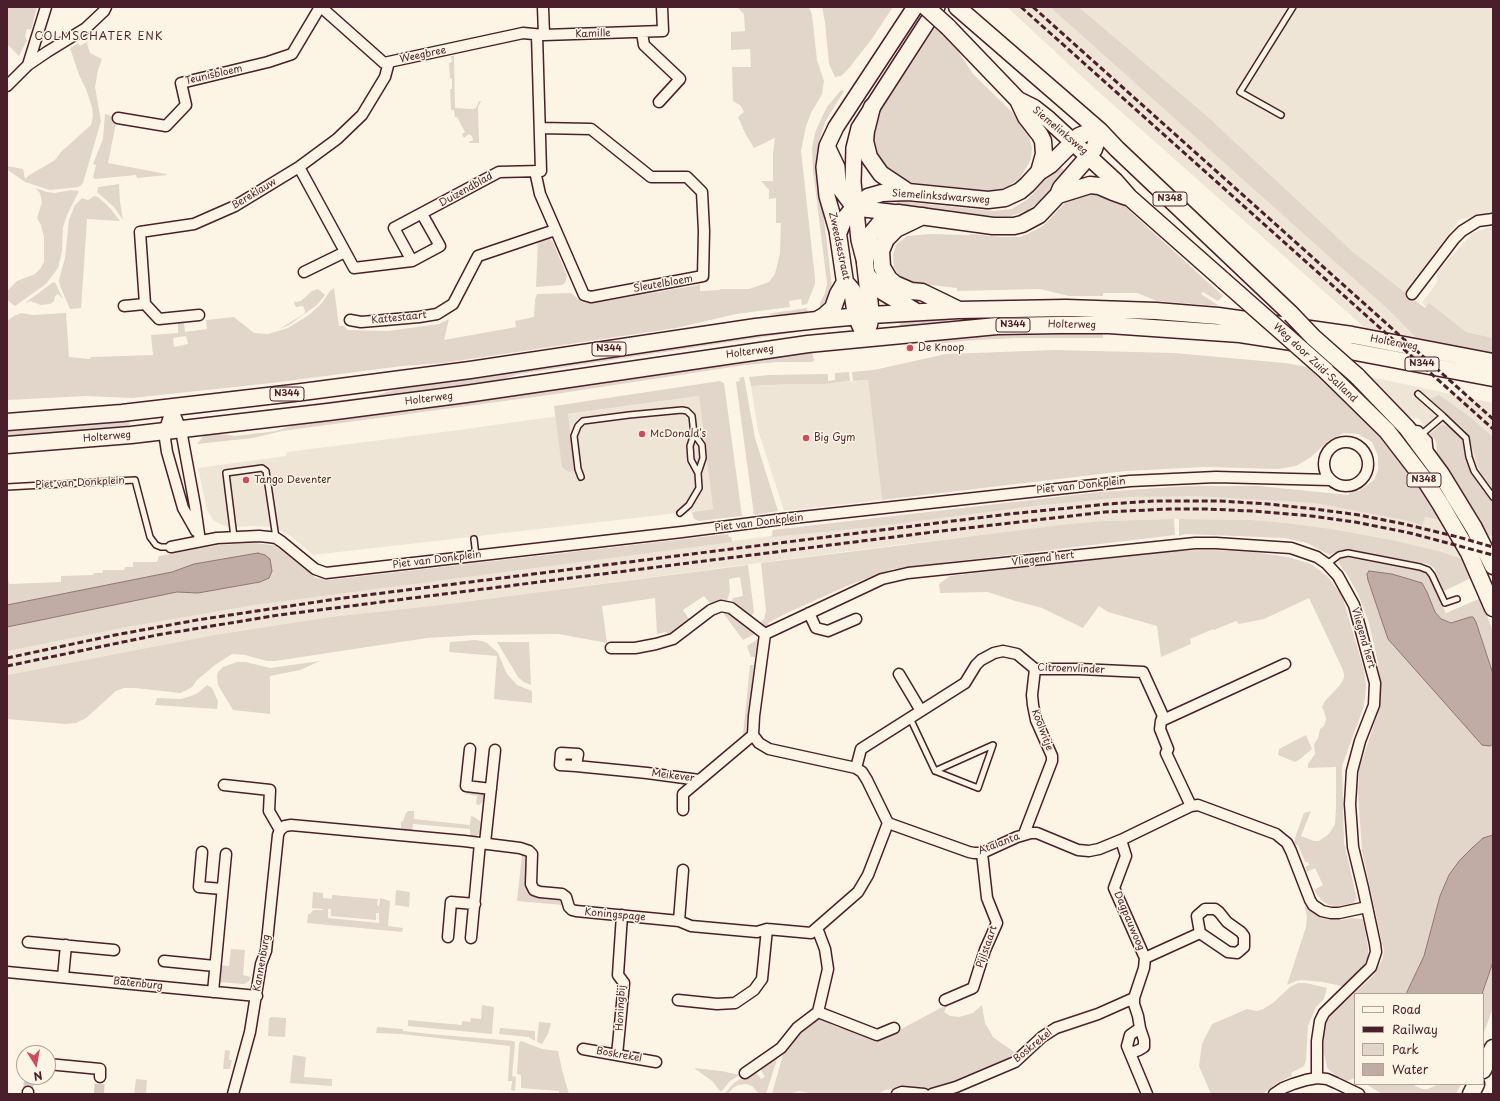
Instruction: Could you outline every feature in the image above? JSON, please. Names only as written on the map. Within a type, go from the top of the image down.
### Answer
[{"type":"main road","name":"Siemelinksweg","points":[[926,7],[948,27],[1018,100],[1034,108],[1088,157],[1094,148],[1100,131]]},
{"type":"main road","name":"N348","points":[[959,9],[1100,131]]},
{"type":"main road","points":[[1018,100],[1026,116],[1040,135],[1043,142],[1044,154],[1039,172]]},
{"type":"main road","points":[[872,107],[865,141],[869,157],[881,174],[908,192]]},
{"type":"main road","name":"Siemelinksdwarsweg","points":[[838,234],[843,221],[856,206],[868,197],[875,195],[908,192],[988,200],[1005,198],[1020,191],[1039,172],[1050,165],[1079,136],[1089,132],[1100,131]]},
{"type":"main road","name":"Weg door Zuid-Salland","points":[[1100,131],[1117,149],[1291,314],[1313,337],[1357,376],[1407,428],[1431,460],[1460,504],[1493,566]]},
{"type":"main road","name":"Siemelinksdwarsweg","points":[[898,213],[993,226],[1014,226],[1030,221],[1039,215],[1058,195],[1060,188],[1088,157]]},
{"type":"main road","name":"Weg door Zuid-Salland","points":[[1088,157],[1115,181],[1129,197],[1326,372],[1387,431],[1427,483],[1441,505],[1469,553],[1493,608]]},
{"type":"main road","points":[[1058,195],[1090,185],[1099,186],[1129,197]]},
{"type":"main road","name":"Zweedsestraat","points":[[866,338],[863,315],[868,241],[874,229],[888,217],[898,213]]},
{"type":"main road","points":[[923,216],[896,229],[886,239],[881,251],[882,267],[889,279],[895,284],[906,290],[922,292],[958,310]]},
{"type":"main road","name":"Zweedsestraat","points":[[838,234],[845,282],[852,290],[863,315]]},
{"type":"main road","points":[[866,269],[880,290],[915,311]]},
{"type":"main road","points":[[817,320],[833,308],[838,294],[845,282]]},
{"type":"main road","name":"Holterweg","points":[[7,422],[172,407],[400,379],[817,320],[915,311],[1066,308],[1156,311],[1218,316],[1352,335],[1493,362]]},
{"type":"main road","name":"Holterweg","points":[[7,445],[181,430],[466,394],[757,351],[866,338],[1013,325],[1074,325],[1160,328],[1240,334],[1350,351],[1493,378]]},
{"type":"main road","points":[[1484,1068],[1493,1048]]},
{"type":"main road","points":[[1471,1094],[1476,1085]]},
{"type":"street","points":[[28,65],[46,7]]},
{"type":"street","points":[[7,86],[28,65],[46,52],[86,28],[104,11],[106,7]]},
{"type":"street","name":"Weegbree","points":[[321,7],[384,63],[523,33],[541,35]]},
{"type":"street","name":"Teunisbloem","points":[[118,118],[166,126],[186,105],[181,83],[268,62],[292,54],[321,7]]},
{"type":"street","points":[[535,171],[541,171],[541,35],[543,7]]},
{"type":"street","name":"Kamille","points":[[541,35],[642,33],[663,31],[662,7]]},
{"type":"street","name":"Zweedsestraat","points":[[838,234],[827,190],[824,167],[827,146],[836,127],[915,7]]},
{"type":"street","name":"Zweedsestraat","points":[[866,269],[859,240],[852,171],[854,148],[859,128],[937,7]]},
{"type":"street","points":[[642,33],[644,45],[680,79],[659,102]]},
{"type":"street","name":"Bereklauw","points":[[145,304],[140,232],[194,224],[235,206],[299,167],[337,139],[362,114],[385,77],[389,62]]},
{"type":"street","name":"Sleutelbloem","points":[[535,171],[540,194],[584,295],[591,297],[703,276],[704,231],[702,192],[687,177],[652,177],[591,128],[540,128]]},
{"type":"street","points":[[827,146],[837,167],[838,182],[841,190],[845,197],[856,206]]},
{"type":"street","points":[[299,167],[354,268],[412,261],[440,246],[422,214]]},
{"type":"street","name":"Duizendblad","points":[[412,261],[394,228],[499,172],[535,171]]},
{"type":"street","name":"Siemelinksdwarsweg","points":[[856,206],[864,209],[898,213]]},
{"type":"street","points":[[1412,294],[1454,239],[1462,231],[1478,221],[1493,219]]},
{"type":"street","name":"Kattestaart","points":[[350,320],[361,322],[437,314],[453,304],[478,256],[555,230]]},
{"type":"street","points":[[304,272],[346,252]]},
{"type":"street","points":[[124,306],[145,304],[159,319],[199,315]]},
{"type":"street","points":[[172,407],[181,430],[195,506],[198,537]]},
{"type":"street","points":[[172,407],[164,432],[169,458],[177,492],[183,508],[198,537]]},
{"type":"street","name":"Piet van Donkplein","points":[[171,546],[198,537],[259,536],[276,538],[318,571],[326,573],[764,521],[1130,480],[1216,477],[1330,480],[1342,486],[1354,485],[1360,482],[1367,471],[1368,459],[1361,448],[1356,444],[1344,442],[1337,444],[1328,451],[1325,457],[1324,470],[1330,480]]},
{"type":"street","name":"Vliegend hert","points":[[765,634],[882,579],[908,573],[1171,544],[1216,543],[1291,548],[1317,557],[1327,564],[1338,576],[1354,605],[1374,683],[1374,705],[1360,741],[1352,771],[1350,804],[1352,847],[1376,944],[1374,960],[1371,968],[1324,1013],[1320,1021],[1317,1041],[1317,1078]]},
{"type":"street","points":[[611,648],[635,648],[673,639],[711,610],[721,606],[731,608],[765,634],[754,716],[753,735],[759,743],[769,749],[856,768],[862,772],[867,780],[888,823]]},
{"type":"street","points":[[809,613],[816,628],[828,631],[856,619]]},
{"type":"street","name":"Citroenvlinder","points":[[856,768],[861,748],[941,697],[966,683],[976,665],[981,660],[994,652],[1003,651],[1017,654],[1035,669],[1061,668],[1144,672],[1163,716],[1160,729],[1168,750],[1166,753],[1191,806]]},
{"type":"street","points":[[1161,721],[1285,664]]},
{"type":"street","name":"Koolwitje","points":[[1024,834],[1052,762],[1052,756],[1036,720],[1033,705],[1032,696],[1035,669]]},
{"type":"street","points":[[899,674],[921,711]]},
{"type":"street","name":"Meikever","points":[[576,766],[699,780],[753,735]]},
{"type":"street","points":[[470,749],[466,786],[491,789]]},
{"type":"street","points":[[471,938],[495,750]]},
{"type":"street","points":[[683,810],[683,794],[699,780]]},
{"type":"street","points":[[224,785],[270,790],[269,811],[280,830],[284,826],[291,825],[482,843]]},
{"type":"street","points":[[1191,806],[1205,806],[1276,834],[1287,843],[1310,900],[1313,905],[1322,911],[1339,913],[1367,907]]},
{"type":"street","name":"Atalanta","points":[[888,823],[968,852],[982,853],[1024,834],[1037,833],[1084,851],[1099,849],[1121,840],[1191,806]]},
{"type":"street","name":"Koningspage","points":[[482,843],[529,850],[533,859],[531,884],[534,890],[562,894],[566,897],[569,907],[572,910],[679,921],[691,926],[757,932],[767,930],[811,933],[858,892],[868,875],[888,823]]},
{"type":"street","name":"Kannenburg","points":[[233,1094],[250,1032],[261,964],[266,951],[278,835],[280,830]]},
{"type":"street","name":"Dagpauwoog","points":[[1121,840],[1126,856],[1114,888],[1144,958],[1144,968],[1134,998]]},
{"type":"street","points":[[202,852],[199,887],[222,889]]},
{"type":"street","name":"Pijlstaart","points":[[945,1000],[973,988],[985,950],[997,923],[987,898],[982,853]]},
{"type":"street","points":[[212,992],[226,854]]},
{"type":"street","points":[[679,921],[683,870]]},
{"type":"street","points":[[448,937],[451,902],[475,904]]},
{"type":"street","points":[[1205,910],[1215,910],[1220,912],[1227,922],[1241,932],[1245,939],[1244,947],[1237,953],[1228,952],[1200,933],[1197,916],[1205,910]]},
{"type":"street","name":"Honingbij","points":[[617,1055],[624,983],[618,975],[622,916]]},
{"type":"street","points":[[745,1073],[781,1048],[797,1028],[818,1012],[828,969],[824,949],[817,928]]},
{"type":"street","points":[[678,1000],[717,1004],[736,1003],[754,990],[762,979],[767,930]]},
{"type":"street","name":"Dagpauwoog","points":[[1144,958],[1200,933]]},
{"type":"street","points":[[28,942],[114,950]]},
{"type":"street","points":[[64,977],[66,945]]},
{"type":"street","points":[[164,961],[215,966]]},
{"type":"street","name":"Batenburg","points":[[7,972],[257,996]]},
{"type":"street","points":[[1131,1053],[1144,1047],[1144,1040],[1134,1004],[1134,998]]},
{"type":"street","name":"Boskrekel","points":[[932,1094],[963,1084],[1015,1062],[1042,1037],[1056,1028],[1098,1014],[1134,998]]},
{"type":"street","points":[[818,1012],[877,1035],[894,1028]]},
{"type":"street","points":[[1140,1028],[1132,1032],[1128,1038],[1127,1046],[1147,1094]]},
{"type":"street","name":"Boskrekel","points":[[583,1049],[656,1062]]},
{"type":"street","points":[[56,1065],[100,1069],[100,1077]]},
{"type":"street","points":[[1274,1094],[1293,1084],[1317,1078],[1332,1081],[1356,1093]]},
{"type":"street","points":[[896,1094],[902,1092],[924,1094]]},
{"type":"lane","points":[[1281,115],[1240,92],[1293,7]]},
{"type":"lane","points":[[1418,394],[1466,438],[1469,457],[1474,471],[1493,497]]},
{"type":"lane","points":[[581,477],[578,469],[574,436],[578,426],[587,420],[684,410],[689,412],[692,416],[694,434],[690,446],[691,460],[698,472],[700,488],[689,505],[680,513]]},
{"type":"lane","points":[[1422,433],[1443,416]]},
{"type":"lane","points":[[1407,428],[1419,429],[1429,440],[1431,460]]},
{"type":"lane","points":[[694,434],[702,445],[703,458],[698,472]]},
{"type":"lane","points":[[234,537],[226,473],[262,468],[266,471],[276,538]]},
{"type":"lane","name":"Piet van Donkplein","points":[[7,487],[135,480],[150,538],[156,545],[161,547],[171,546]]},
{"type":"lane","points":[[474,539],[476,556]]},
{"type":"lane","points":[[1327,564],[1339,555],[1348,553],[1420,567],[1428,570],[1432,575],[1445,603],[1457,598]]},
{"type":"lane","points":[[910,718],[935,771],[978,788],[993,745],[935,771]]},
{"type":"shaded area","points":[[1007,7],[1050,7],[1391,312],[1417,339],[1365,328],[1092,86]]},
{"type":"shaded area","points":[[1079,7],[1493,7],[1493,212],[1459,220],[1406,293],[1352,251],[1208,117]]},
{"type":"shaded area","points":[[1493,226],[1493,338],[1466,332],[1429,304],[1426,307],[1422,303],[1437,282],[1437,272],[1473,233]]},
{"type":"shaded area","points":[[1371,377],[1493,403],[1493,547],[1470,503],[1437,454],[1436,441],[1419,419],[1407,416]]},
{"type":"shaded area","points":[[868,380],[882,500],[784,511],[758,430],[751,386],[825,384]]},
{"type":"shaded area","points":[[699,396],[713,509],[313,555],[291,536],[272,527],[229,527],[213,520],[207,510],[198,468],[286,456],[287,452],[459,430]]},
{"type":"shaded area","points":[[1188,486],[1259,486],[1440,520],[1462,559],[1439,551],[1392,540],[1332,529],[1287,523],[1251,520],[1177,519],[1103,521],[880,547],[440,605],[330,617],[214,635],[7,675],[7,647],[96,627],[731,537],[732,541],[771,536],[773,530],[1101,492]]},
{"type":"green space","points":[[7,7],[37,7],[31,30],[27,29],[25,37],[27,40],[19,56],[7,44]]},
{"type":"green space","points":[[737,7],[809,7],[812,15],[817,60],[824,81],[822,94],[811,113],[806,126],[801,151],[815,278],[815,284],[807,304],[802,305],[801,299],[789,301],[790,307],[736,314],[676,328],[443,363],[402,366],[272,383],[132,398],[86,396],[7,400],[7,321],[21,313],[33,315],[66,313],[69,357],[90,359],[91,357],[153,355],[151,335],[178,333],[178,323],[184,323],[185,332],[207,329],[206,320],[234,317],[254,333],[268,334],[288,328],[309,315],[322,303],[330,291],[334,288],[339,326],[344,326],[348,330],[388,331],[439,324],[449,319],[444,340],[516,327],[515,321],[534,317],[535,300],[537,294],[571,293],[582,302],[591,303],[700,284],[700,291],[749,289],[769,282],[775,274],[780,253],[781,223],[776,223],[776,198],[769,199],[769,190],[761,181],[773,181],[773,153],[775,138],[754,148],[738,117],[744,112],[741,106],[733,101],[732,67],[751,67],[750,49],[731,50],[731,32],[745,31],[744,14]],"holes":[[[186,336],[188,344],[174,347],[173,338]]]},
{"type":"green space","points":[[822,7],[893,7],[871,40],[841,76],[835,77],[829,64]]},
{"type":"green space","points":[[1050,7],[1079,7],[1208,117],[1352,251],[1425,308],[1429,303],[1466,332],[1493,338],[1493,354],[1417,339],[1391,312]]},
{"type":"green space","points":[[935,28],[945,37],[947,35],[973,74],[1015,115],[1028,131],[1032,148],[1031,158],[1020,178],[1006,188],[989,191],[906,182],[880,164],[871,138],[878,111],[885,99],[890,96]]},
{"type":"green space","points":[[89,41],[87,44],[90,53],[102,59],[98,70],[95,87],[101,121],[83,183],[79,187],[50,190],[25,182],[8,170],[7,166],[23,169],[25,179],[55,160],[61,152],[91,125],[93,116],[92,107],[70,48],[78,43],[80,46]]},
{"type":"green space","points":[[451,56],[454,56],[455,108],[473,109],[476,108],[479,101],[481,101],[478,107],[479,143],[469,143],[473,140],[472,136],[469,134],[464,138],[462,134],[465,132],[457,117],[455,117],[454,110],[451,110],[450,89],[452,89],[452,79],[450,78],[449,63],[452,62]]},
{"type":"green space","points":[[841,90],[844,91],[825,122],[817,158],[832,287],[828,298],[820,308],[820,303],[825,293],[827,283],[813,170],[812,148],[815,133],[827,107]]},
{"type":"green space","points":[[105,114],[117,118],[108,163],[167,175],[137,178],[136,175],[95,179],[93,177],[96,165],[93,164],[103,139]]},
{"type":"green space","points":[[1058,165],[1067,172],[1044,198],[1028,210],[1011,216],[988,217],[897,207],[897,201],[993,211],[1012,209],[1028,199]]},
{"type":"green space","points":[[119,184],[123,220],[114,207],[97,192],[99,187]]},
{"type":"green space","points":[[35,188],[55,193],[71,190],[79,191],[67,215],[63,227],[62,251],[58,268],[46,284],[15,306],[7,300],[7,291],[17,281],[35,274],[44,262],[44,237],[41,225],[37,218],[42,202],[40,193]]},
{"type":"green space","points":[[1088,191],[1113,197],[1122,204],[1223,296],[1218,301],[1203,292],[1201,294],[1219,306],[1157,301],[1137,293],[1103,293],[1103,296],[1069,296],[1040,289],[957,291],[957,288],[913,283],[903,279],[894,267],[893,255],[896,245],[907,236],[930,234],[971,234],[1021,237],[1043,226],[1066,202],[1073,197]]},
{"type":"green space","points":[[94,196],[98,197],[110,208],[120,221],[87,219],[81,308],[70,309],[59,280],[65,258],[69,220],[75,205],[82,198],[88,200]]},
{"type":"green space","points":[[543,237],[549,238],[553,242],[567,276],[565,283],[562,285],[536,287],[538,240]]},
{"type":"green space","points":[[55,282],[63,299],[58,294],[55,296],[54,301],[50,304],[41,305],[30,301],[25,303],[52,283]]},
{"type":"green space","points":[[318,289],[325,295],[317,305],[289,325],[279,329],[304,314],[305,311],[303,306],[296,307],[294,303],[295,301],[301,301],[312,291]]},
{"type":"green space","points":[[807,308],[808,314],[795,316],[766,314]]},
{"type":"green space","points":[[961,316],[1102,316],[1104,318],[900,328],[899,319]]},
{"type":"green space","points":[[797,329],[797,332],[519,374],[484,385],[208,420],[208,417],[373,396],[412,385]]},
{"type":"green space","points":[[1017,333],[1103,333],[1103,338],[1017,338],[934,344],[933,338]]},
{"type":"green space","points":[[812,350],[814,361],[811,362],[778,362],[745,365],[549,395],[282,431],[253,438],[197,444],[204,435],[211,433],[235,436],[277,431],[299,423]]},
{"type":"green space","points":[[1055,350],[1174,353],[1285,363],[1308,367],[1345,400],[1372,427],[1411,475],[1440,520],[1425,517],[1422,525],[1405,520],[1315,503],[1196,496],[1127,497],[1042,505],[871,527],[772,537],[773,530],[1101,492],[1188,486],[1259,486],[1349,495],[1349,492],[1359,491],[1374,480],[1378,470],[1378,456],[1372,442],[1358,434],[1344,433],[1329,440],[1311,457],[1296,466],[1278,469],[1205,467],[1126,471],[882,500],[868,380],[853,381],[852,372],[874,370],[946,354]]},
{"type":"green space","points":[[849,372],[850,381],[825,384],[751,386],[749,377],[769,375],[828,374],[828,381],[835,380],[835,373]]},
{"type":"green space","points":[[744,377],[755,438],[778,511],[754,515],[736,382],[740,381],[739,378]]},
{"type":"green space","points":[[720,381],[724,383],[742,516],[699,521],[694,519],[692,512],[713,509],[699,396],[568,414],[574,470],[570,472],[562,467],[554,406]]},
{"type":"green space","points":[[1439,395],[1470,417],[1493,437],[1493,493],[1482,478],[1465,430],[1431,399]]},
{"type":"green space","points":[[129,418],[130,429],[7,439],[7,429]]},
{"type":"green space","points":[[1441,425],[1450,426],[1464,442],[1472,471],[1493,502],[1493,536],[1487,535],[1456,481],[1437,454],[1436,441],[1430,434]]},
{"type":"green space","points":[[1174,519],[1175,535],[892,569],[849,585],[787,613],[768,623],[769,627],[764,628],[759,624],[764,619],[766,611],[761,563],[1061,525],[1103,521]]},
{"type":"green space","points":[[1179,519],[1252,520],[1287,523],[1332,529],[1392,540],[1439,551],[1462,559],[1471,578],[1444,591],[1434,568],[1428,564],[1346,550],[1330,555],[1307,543],[1285,538],[1185,534],[1179,536]]},
{"type":"green space","points":[[728,534],[729,537],[731,537],[732,542],[254,605],[126,627],[7,651],[7,627],[177,592],[198,593],[260,582],[265,580],[265,555],[258,553],[194,564],[172,572],[7,605],[7,578],[9,584],[61,582],[61,576],[93,575],[94,573],[102,573],[103,570],[124,570],[125,567],[133,567],[133,562],[157,562],[159,556],[218,545],[254,543],[273,545],[316,578],[329,580]]},
{"type":"green space","points":[[1212,550],[1253,552],[1288,557],[1311,564],[1327,576],[1342,595],[1364,670],[1366,685],[1363,709],[1342,766],[1344,843],[1357,899],[1353,903],[1338,906],[1329,905],[1321,900],[1314,890],[1323,885],[1315,868],[1307,872],[1305,867],[1309,865],[1308,862],[1305,862],[1298,845],[1295,845],[1294,842],[1304,813],[1311,811],[1301,836],[1314,841],[1319,841],[1329,834],[1335,824],[1336,767],[1308,768],[1308,764],[1315,754],[1314,744],[1318,738],[1320,729],[1324,726],[1326,720],[1322,707],[1325,701],[1340,685],[1344,678],[1343,670],[1309,598],[1264,619],[1239,624],[1236,621],[1214,630],[1213,629],[1190,639],[1191,644],[1161,657],[1157,626],[1108,612],[1099,606],[1083,628],[1042,608],[988,592],[940,593],[939,584],[950,576],[1165,551]]},
{"type":"green space","points":[[1344,557],[1427,573],[1446,613],[1481,598],[1493,632],[1493,674],[1479,630],[1473,618],[1470,617],[1451,623],[1441,619],[1435,612],[1422,583],[1368,580],[1388,639],[1490,746],[1493,744],[1493,835],[1483,838],[1472,848],[1459,861],[1449,875],[1440,896],[1424,956],[1406,993],[1355,993],[1374,975],[1382,960],[1384,952],[1362,851],[1358,794],[1359,770],[1379,709],[1380,697],[1378,663],[1369,623],[1359,596],[1338,560]]},
{"type":"green space","points":[[748,565],[754,612],[750,618],[732,603],[733,598],[743,596],[740,577],[729,579],[730,591],[727,601],[710,603],[704,596],[683,610],[691,622],[668,637],[667,632],[657,634],[655,598],[602,606],[607,643],[559,634],[475,635],[427,638],[275,661],[267,661],[245,655],[232,654],[215,665],[197,680],[192,687],[180,693],[124,688],[116,691],[86,718],[76,723],[65,724],[7,719],[7,675],[214,635],[330,617],[440,605]]},
{"type":"green space","points":[[721,610],[728,612],[755,634],[743,640]]},
{"type":"green space","points":[[758,639],[755,657],[751,657],[747,646]]},
{"type":"green space","points":[[475,640],[487,643],[498,653],[507,674],[517,685],[532,691],[532,703],[494,699],[497,656],[449,652],[450,642]]},
{"type":"green space","points":[[497,642],[529,642],[531,685],[518,677]]},
{"type":"green space","points":[[320,661],[300,670],[270,676],[270,714],[233,710],[218,685],[218,672],[223,667],[237,662],[246,662],[270,668]]},
{"type":"green space","points":[[750,665],[754,665],[747,734],[745,736],[743,735]]},
{"type":"green space","points":[[207,685],[212,688],[218,701],[217,709],[155,705],[157,698],[181,699],[198,693]]},
{"type":"green space","points":[[1306,735],[1312,749],[1300,759],[1295,762],[1278,755],[1279,749]]},
{"type":"green space","points":[[466,790],[485,794],[486,796],[484,801],[479,805],[476,804],[477,796],[466,794]]},
{"type":"green space","points":[[408,811],[414,811],[414,819],[470,825],[471,816],[480,821],[481,830],[478,835],[473,838],[470,838],[470,829],[413,824],[412,832],[401,831],[401,822]]},
{"type":"green space","points":[[522,855],[527,859],[525,883],[528,893],[559,898],[563,905],[517,901]]},
{"type":"green space","points":[[396,890],[410,892],[409,907],[395,905]]},
{"type":"green space","points":[[313,892],[323,893],[323,898],[332,899],[332,895],[378,899],[377,905],[379,906],[380,898],[390,901],[388,926],[403,928],[402,932],[307,923],[308,914],[314,910],[323,910],[312,908]],"holes":[[[328,909],[331,909],[331,916],[376,920],[376,913],[379,913],[379,923],[328,918]]]},
{"type":"green space","points":[[1307,905],[1313,911],[1325,918],[1341,920],[1352,918],[1363,919],[1368,947],[1368,958],[1361,969],[1342,986],[1302,980],[1287,985],[1306,927],[1307,917],[1305,907]]},
{"type":"green space","points":[[231,949],[245,950],[243,975],[251,977],[249,981],[244,984],[219,982],[220,965],[229,966]]},
{"type":"green space","points":[[1493,962],[1493,1008],[1484,1032],[1484,993],[1482,993]]},
{"type":"green space","points":[[1298,983],[1306,983],[1327,988],[1324,999],[1316,1007],[1308,1026],[1306,1060],[1304,1066],[1291,1073],[1292,1076],[1277,1083],[1263,1094],[1211,1094],[1199,1066],[1202,1044],[1212,1024],[1247,1009],[1257,1011],[1263,1009],[1273,1003],[1290,987]]},
{"type":"green space","points":[[1354,994],[1354,1078],[1347,1081],[1335,1075],[1327,1068],[1324,1053],[1324,1030],[1331,1015]]},
{"type":"green space","points":[[948,1004],[944,1012],[950,1016],[959,1017],[973,1013],[982,1005],[985,1023],[993,1037],[1017,1054],[1010,1062],[983,1075],[934,1089],[897,1088],[885,1090],[878,1094],[813,1094],[799,1091],[789,1094],[772,1094],[785,1047],[795,1034],[818,1018],[823,1018],[832,1025],[879,1041]]},
{"type":"green space","points":[[482,1005],[494,1007],[492,1034],[408,1026],[408,1020],[462,1025],[462,1021],[470,1022],[471,1018],[481,1019]]},
{"type":"green space","points":[[271,1017],[286,1018],[285,1037],[268,1036],[269,1019]]},
{"type":"green space","points":[[539,1022],[551,1023],[548,1034],[542,1044],[537,1042]]},
{"type":"green space","points":[[377,1027],[403,1029],[403,1031],[430,1034],[514,1041],[512,1076],[516,1077],[515,1091],[511,1090],[512,1081],[508,1081],[510,1046],[401,1034],[376,1033]]},
{"type":"green space","points":[[500,1028],[535,1031],[535,1041],[529,1037],[499,1034]]},
{"type":"green space","points":[[521,1041],[542,1049],[558,1051],[569,1094],[559,1094],[559,1091],[521,1088],[521,1075],[517,1074],[519,1043]]},
{"type":"green space","points":[[225,1050],[230,1051],[229,1060],[232,1060],[230,1069],[223,1069]]},
{"type":"green space","points":[[293,1055],[306,1057],[304,1077],[332,1079],[332,1086],[290,1083]]},
{"type":"green space","points":[[778,1056],[766,1094],[759,1094],[752,1086],[746,1084],[738,1085],[728,1094],[724,1094],[734,1083],[754,1070],[761,1079],[765,1077],[759,1067]]},
{"type":"green space","points":[[694,1068],[740,1075],[730,1081],[721,1092],[712,1081]]},
{"type":"green space","points":[[136,1079],[147,1080],[146,1094],[134,1094]]},
{"type":"green space","points":[[1368,1085],[1414,1085],[1423,1089],[1428,1089],[1437,1085],[1460,1085],[1456,1094],[1382,1094]]},
{"type":"water","points":[[258,553],[265,555],[270,559],[272,571],[269,578],[260,582],[198,593],[177,592],[7,627],[7,605],[172,572],[194,564]]},
{"type":"water","points":[[1369,571],[1392,574],[1422,583],[1435,612],[1441,619],[1451,623],[1473,617],[1493,674],[1493,744],[1490,746],[1482,745],[1388,639],[1368,580],[1367,574]]},
{"type":"water","points":[[1493,835],[1493,962],[1482,993],[1406,993],[1424,956],[1440,896],[1449,875],[1459,861],[1483,838]]},
{"type":"tunnel","points":[[99,1094],[100,1077]]},
{"type":"tunnel","points":[[28,1085],[28,1092]]},
{"type":"railway","points":[[1021,7],[1493,429]]},
{"type":"railway","points":[[1033,7],[1493,419]]},
{"type":"railway","points":[[7,658],[115,635],[197,620],[343,598],[1009,514],[1108,504],[1154,501],[1220,501],[1315,509],[1359,515],[1404,524],[1493,547]]},
{"type":"railway","points":[[7,666],[157,635],[279,615],[933,532],[1105,512],[1206,509],[1311,516],[1355,522],[1410,533],[1493,555]]},
{"type":"place","name":"De Knoop","points":[[910,348]]},
{"type":"place","name":"McDonald's","points":[[642,434]]},
{"type":"place","name":"Big Gym","points":[[806,438]]},
{"type":"place","name":"Tango Deventer","points":[[246,480]]},
{"type":"district","name":"COLMSCHATER ENK","points":[[99,37]]}]
